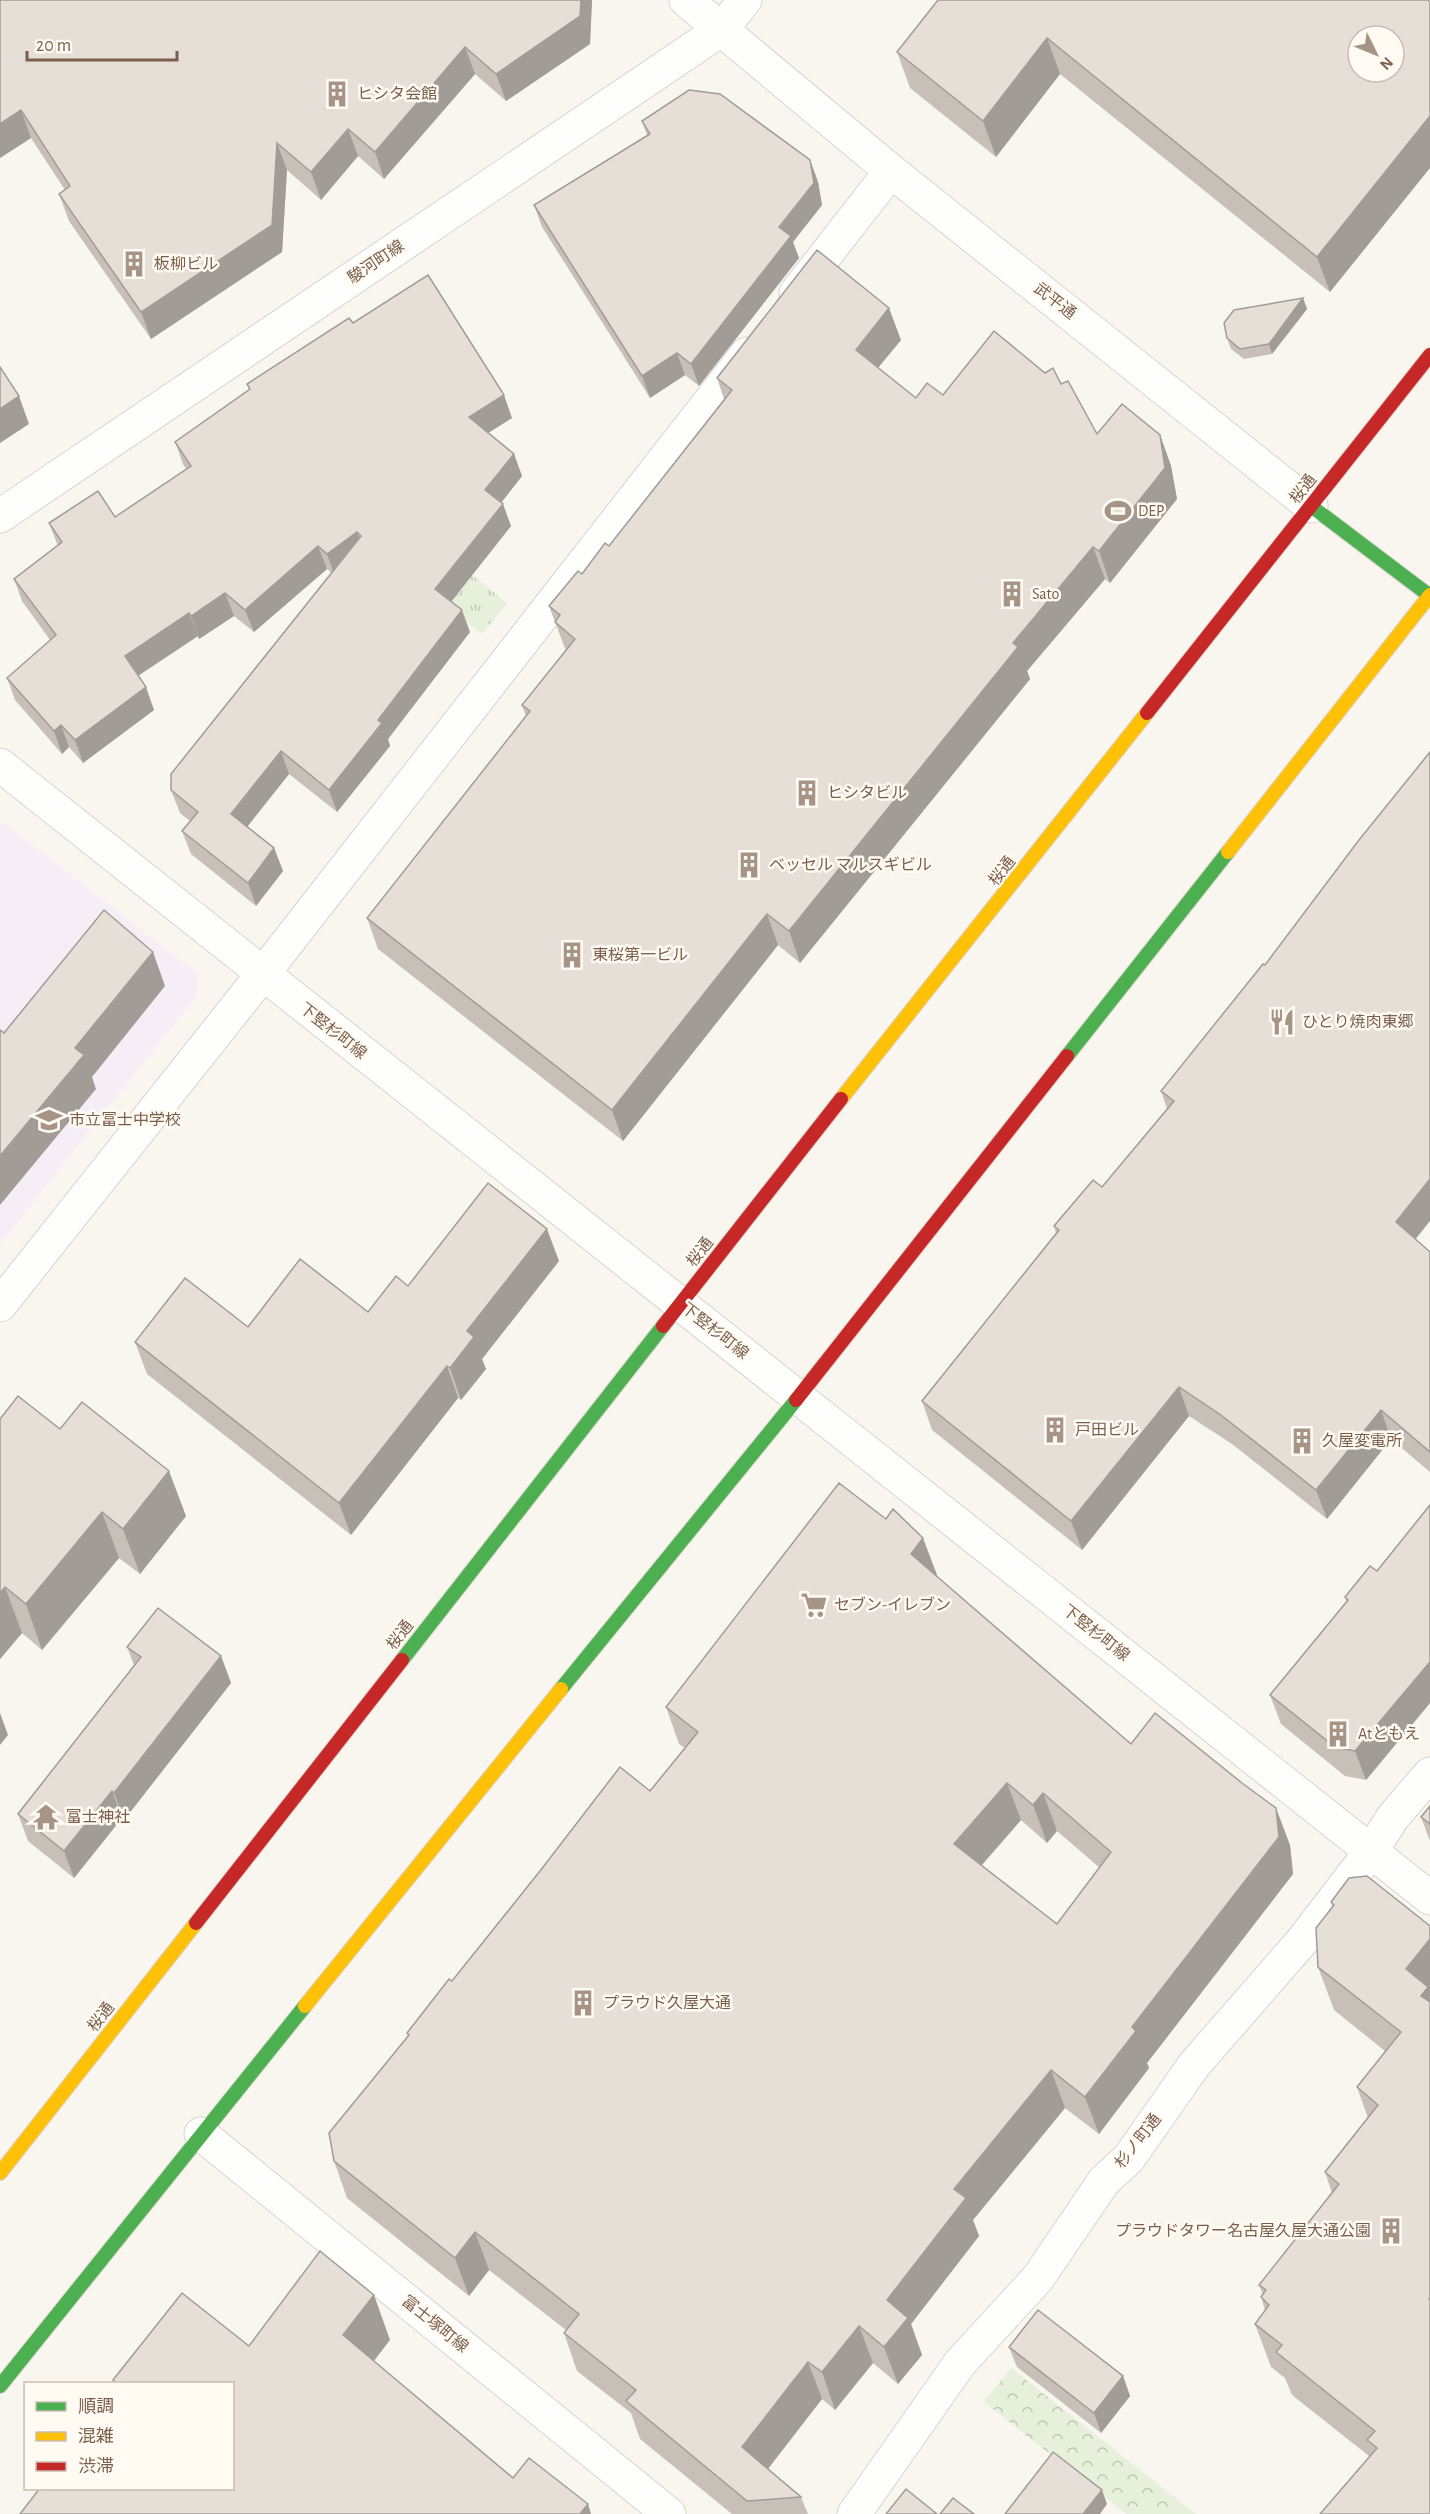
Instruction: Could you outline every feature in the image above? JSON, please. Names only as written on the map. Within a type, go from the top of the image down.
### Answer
[{"type":"main road","name":"桜通","points":[[0,2173],[680,1304],[1430,355]]},
{"type":"main road","name":"武平通","points":[[1311,506],[1430,595]]},
{"type":"main road","points":[[0,2386],[201,2134],[798,1397],[1430,595]]},
{"type":"street","name":"武平通","points":[[686,0],[891,171],[1311,506]]},
{"type":"street","name":"駿河町線","points":[[0,516],[722,29],[745,0]]},
{"type":"street","points":[[0,1305],[262,975],[891,171]]},
{"type":"street","name":"下竪杉町線","points":[[0,765],[262,975],[1430,1898]]},
{"type":"street","name":"杉ノ町通","points":[[854,2514],[960,2362],[1038,2278],[1104,2181],[1129,2158],[1194,2065],[1303,1940],[1372,1851],[1393,1817],[1430,1774]]},
{"type":"street","name":"富士塚町線","points":[[201,2134],[669,2514]]},
{"type":"shaded area","name":"市立冨士中学校","points":[[0,820],[198,974],[197,995],[0,1244]]},
{"type":"green space","points":[[404,520],[507,603],[482,634],[379,550]]},
{"type":"green space","points":[[1011,2368],[1196,2514],[1126,2514],[984,2402]]},
{"type":"building","points":[[0,0],[581,0],[580,16],[496,74],[465,47],[375,152],[348,129],[311,172],[277,143],[272,225],[141,312],[59,194],[70,186],[21,110],[0,124]]},
{"type":"building","points":[[938,0],[1428,0],[1430,2],[1430,116],[1317,257],[1047,38],[983,121],[897,52]]},
{"type":"building","points":[[689,90],[720,94],[810,160],[814,183],[779,227],[791,236],[691,364],[677,353],[642,376],[534,205],[650,134],[642,121]]},
{"type":"building","points":[[817,250],[889,308],[856,350],[916,398],[927,383],[943,395],[994,331],[1045,373],[1053,368],[1061,384],[1068,381],[1097,434],[1122,404],[1160,435],[1165,468],[1099,551],[1093,547],[1013,643],[1018,647],[789,931],[767,914],[612,1110],[367,918],[530,711],[522,705],[575,639],[555,622],[560,615],[549,606],[578,571],[582,574],[605,543],[609,546],[732,390],[717,378]]},
{"type":"building","points":[[428,275],[504,395],[469,417],[514,454],[485,490],[503,504],[435,589],[462,610],[378,720],[382,723],[329,790],[281,751],[231,814],[274,848],[248,883],[182,831],[198,812],[171,790],[171,774],[361,536],[357,532],[327,554],[318,546],[245,610],[225,593],[191,616],[189,613],[125,656],[146,687],[75,740],[61,725],[54,731],[7,678],[56,635],[14,579],[62,542],[49,523],[98,491],[115,517],[191,466],[175,442],[250,389],[247,384],[349,318],[353,323]]},
{"type":"building","points":[[1303,298],[1269,344],[1240,349],[1227,338],[1224,323],[1234,310]]},
{"type":"building","points":[[0,367],[19,396],[0,409]]},
{"type":"building","points":[[1430,752],[1430,1179],[1396,1222],[1430,1252],[1430,1452],[1381,1410],[1316,1490],[1221,1415],[1179,1387],[1071,1521],[922,1401],[1059,1230],[1054,1226],[1093,1180],[1102,1187],[1174,1101],[1161,1091],[1263,964],[1265,965],[1359,840]]},
{"type":"building","points":[[104,910],[153,952],[75,1048],[84,1055],[0,1156],[0,1030],[4,1033]]},
{"type":"building","points":[[488,1183],[547,1229],[467,1331],[474,1337],[450,1368],[447,1366],[339,1503],[135,1342],[185,1278],[248,1327],[300,1259],[368,1312],[396,1276],[408,1286]]},
{"type":"building","points":[[18,1396],[60,1429],[82,1402],[169,1471],[123,1529],[102,1512],[26,1604],[5,1587],[0,1593],[0,1419]]},
{"type":"building","points":[[839,1483],[886,1519],[893,1509],[923,1538],[911,1554],[1131,1744],[1155,1713],[1276,1808],[1279,1837],[1132,2027],[1136,2031],[1085,2097],[1051,2070],[954,2189],[966,2198],[887,2300],[908,2318],[884,2347],[859,2326],[822,2372],[808,2362],[742,2447],[801,2497],[747,2501],[626,2401],[636,2390],[564,2333],[579,2314],[475,2232],[455,2258],[334,2161],[329,2133],[409,2035],[407,2033],[449,1979],[452,1981],[540,1871],[620,1767],[650,1791],[698,1732],[666,1707]],"holes":[[[1007,1783],[1033,1805],[1043,1793],[1111,1852],[1057,1924],[954,1844]]]},
{"type":"building","points":[[1430,1505],[1430,1664],[1355,1751],[1335,1747],[1270,1695],[1348,1600],[1345,1597],[1370,1566],[1377,1571]]},
{"type":"building","points":[[158,1608],[221,1656],[114,1793],[112,1791],[64,1851],[18,1814],[141,1657],[127,1647]]},
{"type":"building","points":[[1430,1806],[1430,1824],[1421,1817]]},
{"type":"building","points":[[1367,1876],[1430,1926],[1430,1939],[1406,1969],[1428,1987],[1421,1996],[1430,2002],[1430,2514],[1320,2514],[1377,2448],[1367,2440],[1375,2431],[1276,2352],[1282,2345],[1255,2324],[1269,2305],[1261,2297],[1266,2290],[1259,2285],[1339,2184],[1325,2172],[1378,2105],[1357,2087],[1401,2032],[1318,1967],[1316,1928],[1334,1905],[1331,1902],[1349,1878]]},
{"type":"building","points":[[320,2251],[374,2295],[343,2335],[513,2478],[529,2458],[588,2504],[580,2514],[20,2514],[38,2490],[234,2490],[234,2382],[115,2382],[113,2380],[182,2293],[249,2346]]},
{"type":"building","points":[[1038,2310],[1123,2376],[1094,2413],[1009,2347]]},
{"type":"building","points":[[1053,2452],[1102,2490],[1083,2514],[1005,2514]]},
{"type":"building","points":[[906,2489],[937,2514],[886,2514]]},
{"type":"building","points":[[953,2498],[974,2514],[940,2514]]},
{"type":"traffic: fast","points":[[1311,506],[1430,596]]},
{"type":"traffic: fast","points":[[1067,1056],[1228,852]]},
{"type":"traffic: fast","points":[[402,1660],[663,1326]]},
{"type":"traffic: fast","points":[[561,1689],[796,1400]]},
{"type":"traffic: fast","points":[[0,2386],[305,2006]]},
{"type":"traffic: slow","points":[[1228,852],[1430,595]]},
{"type":"traffic: slow","points":[[841,1099],[1147,713]]},
{"type":"traffic: slow","points":[[305,2006],[561,1689]]},
{"type":"traffic: slow","points":[[0,2173],[196,1923]]},
{"type":"traffic: jam","points":[[1147,713],[1430,355]]},
{"type":"traffic: jam","points":[[796,1400],[1067,1056]]},
{"type":"traffic: jam","points":[[663,1326],[841,1099]]},
{"type":"traffic: jam","points":[[196,1923],[402,1660]]},
{"type":"place","name":"ヒシタ会館","points":[[337,94]]},
{"type":"place","name":"板柳ビル","points":[[134,264]]},
{"type":"place","name":"DEP","points":[[1118,511]]},
{"type":"place","name":"Sato","points":[[1012,594]]},
{"type":"place","name":"ヒシタビル","points":[[807,793]]},
{"type":"place","name":"ベッセル マルスギビル","points":[[749,865]]},
{"type":"place","name":"東桜第一ビル","points":[[572,955]]},
{"type":"place","name":"ひとり焼肉東郷","points":[[1282,1022]]},
{"type":"place","name":"市立冨士中学校","points":[[49,1120]]},
{"type":"place","name":"戸田ビル","points":[[1055,1430]]},
{"type":"place","name":"久屋変電所","points":[[1302,1441]]},
{"type":"place","name":"セブン-イレブン","points":[[814,1605]]},
{"type":"place","name":"Atともえ","points":[[1338,1734]]},
{"type":"place","name":"富士神社","points":[[46,1817]]},
{"type":"place","name":"プラウド久屋大通","points":[[583,2003]]},
{"type":"place","name":"プラウドタワー名古屋久屋大通公園","points":[[1391,2231]]}]
